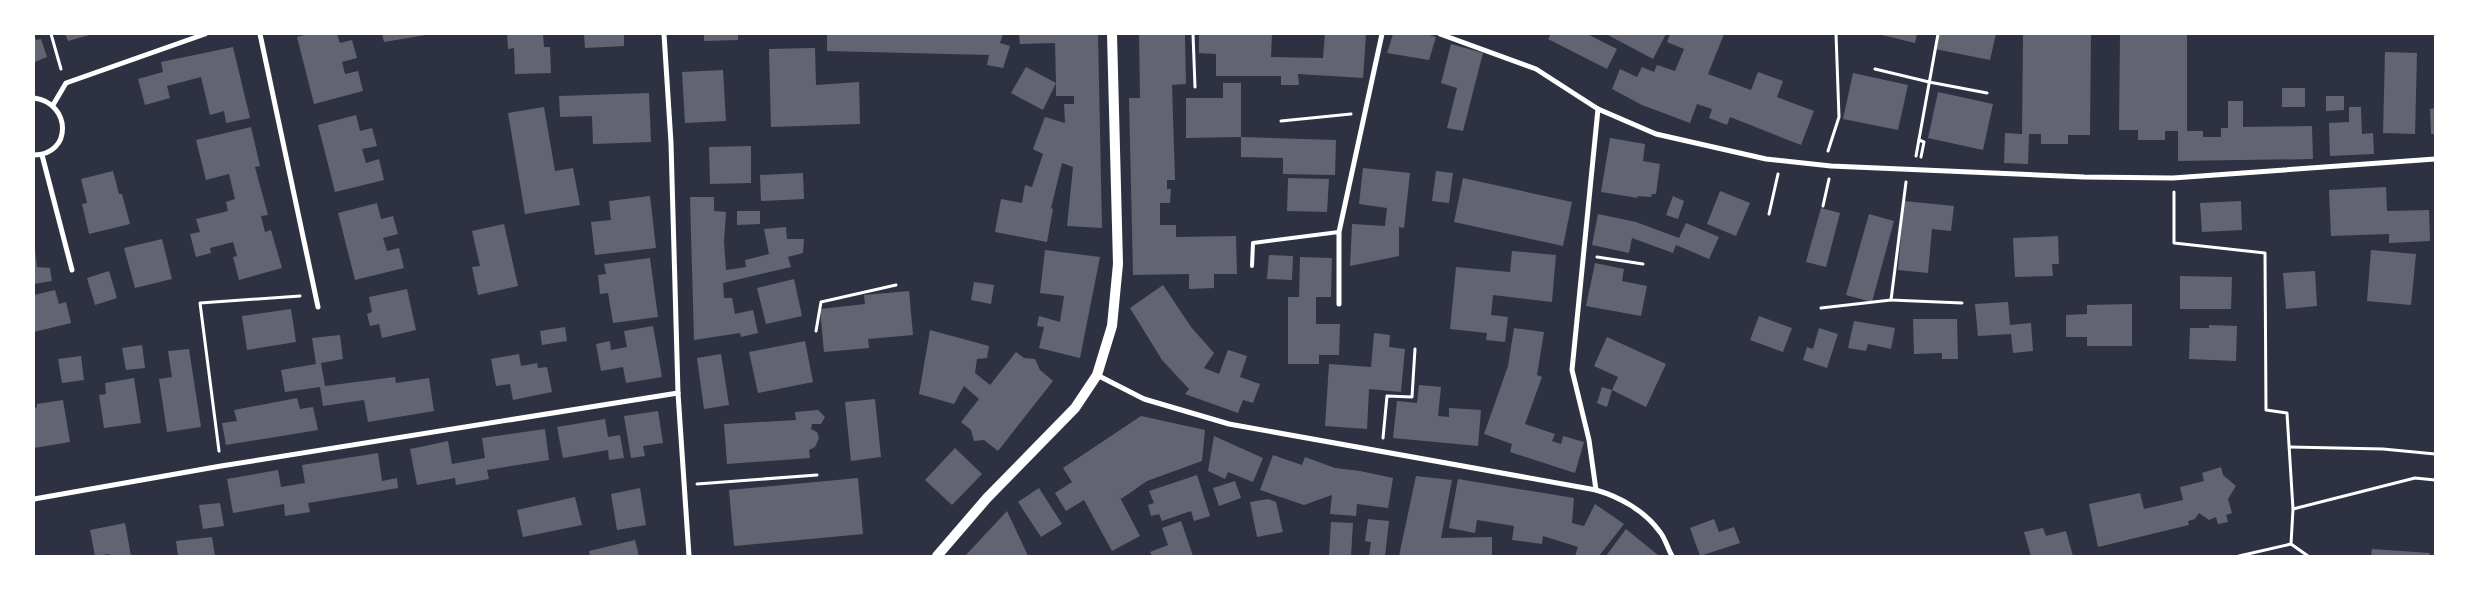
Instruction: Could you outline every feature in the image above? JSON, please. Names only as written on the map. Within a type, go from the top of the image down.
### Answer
[{"type":"main road","points":[[936,556],[987,498],[1075,408],[1097,375],[1112,326],[1118,264],[1112,34]]},
{"type":"street","points":[[53,104],[66,84],[205,34]]},
{"type":"street","points":[[260,34],[318,307]]},
{"type":"street","points":[[664,34],[671,143],[678,393],[689,556]]},
{"type":"street","points":[[1338,304],[1339,232],[1382,34]]},
{"type":"street","points":[[1440,34],[1536,70],[1598,109],[1656,134],[1727,152],[1781,161],[1824,166],[2084,177],[2173,178],[2435,159]]},
{"type":"street","points":[[34,98],[43,99],[53,104],[61,116],[63,135],[56,147],[42,155],[34,155]]},
{"type":"street","points":[[1596,490],[1589,440],[1572,370],[1598,109]]},
{"type":"street","points":[[42,155],[72,270]]},
{"type":"street","points":[[1097,375],[1144,399],[1229,424],[1596,490],[1613,495],[1636,509],[1661,532],[1672,556]]},
{"type":"street","points":[[34,499],[221,466],[678,393]]},
{"type":"lane","points":[[1252,266],[1253,243],[1339,232]]},
{"type":"path","points":[[52,34],[61,71]]},
{"type":"path","points":[[1193,34],[1195,87]]},
{"type":"path","points":[[1824,166],[1840,117],[1836,34]]},
{"type":"path","points":[[1891,300],[1910,169],[1938,34]]},
{"type":"path","points":[[1875,69],[1987,93]]},
{"type":"path","points":[[1281,121],[1364,112]]},
{"type":"path","points":[[1769,214],[1781,161]]},
{"type":"path","points":[[1823,206],[1831,166]]},
{"type":"path","points":[[2173,178],[2174,243],[2265,253],[2266,410],[2287,413],[2293,509],[2291,544]]},
{"type":"path","points":[[1584,255],[1643,264]]},
{"type":"path","points":[[816,331],[821,302],[896,285]]},
{"type":"path","points":[[221,466],[200,303],[316,295]]},
{"type":"path","points":[[1821,308],[1891,300],[1962,303]]},
{"type":"path","points":[[1381,451],[1387,396],[1412,397],[1415,349]]},
{"type":"path","points":[[2290,447],[2383,449],[2435,454]]},
{"type":"path","points":[[684,486],[817,475]]},
{"type":"path","points":[[2293,509],[2415,478],[2435,480]]},
{"type":"path","points":[[2239,556],[2291,544],[2308,556]]},
{"type":"building","points":[[34,34],[36,40],[41,39],[47,57],[35,62]]},
{"type":"building","points":[[65,34],[93,34],[68,41]]},
{"type":"building","points":[[309,34],[337,34],[340,43],[352,40],[357,58],[342,62],[345,74],[358,71],[363,91],[314,104],[297,37]]},
{"type":"building","points":[[382,34],[426,34],[426,35],[384,42]]},
{"type":"building","points":[[507,34],[543,34],[544,47],[550,47],[551,73],[515,74],[514,48],[508,49]]},
{"type":"building","points":[[584,34],[624,34],[624,46],[585,48]]},
{"type":"building","points":[[704,34],[738,34],[738,40],[704,41]]},
{"type":"building","points":[[827,34],[1003,34],[1000,43],[1010,46],[1003,68],[987,65],[989,55],[827,51]]},
{"type":"building","points":[[1019,34],[1098,34],[1102,228],[1067,226],[1073,167],[1062,163],[1051,208],[1053,209],[1047,242],[995,232],[1001,199],[1022,203],[1025,185],[1032,187],[1043,154],[1033,149],[1045,117],[1065,123],[1064,104],[1074,104],[1074,96],[1056,96],[1055,43],[1020,44]]},
{"type":"building","points":[[1139,34],[1185,34],[1186,84],[1172,85],[1175,180],[1167,180],[1167,189],[1171,189],[1170,203],[1160,203],[1160,225],[1176,225],[1176,237],[1236,236],[1237,274],[1214,274],[1214,288],[1189,289],[1189,274],[1133,275],[1129,98],[1140,98]]},
{"type":"building","points":[[1199,34],[1272,34],[1271,57],[1323,58],[1325,34],[1366,34],[1363,78],[1298,74],[1299,85],[1281,85],[1281,76],[1216,76],[1216,54],[1199,53]]},
{"type":"building","points":[[1393,34],[1426,34],[1436,37],[1429,60],[1387,53]]},
{"type":"building","points":[[1551,34],[1587,34],[1617,49],[1607,69],[1548,39]]},
{"type":"building","points":[[1606,34],[1666,34],[1653,59]]},
{"type":"building","points":[[1670,34],[1724,34],[1708,74],[1751,90],[1758,72],[1783,81],[1777,97],[1814,111],[1801,145],[1730,117],[1727,125],[1709,118],[1712,109],[1697,104],[1690,123],[1642,105],[1612,89],[1620,69],[1637,77],[1642,67],[1654,72],[1657,65],[1675,71],[1684,49],[1667,42]]},
{"type":"building","points":[[1878,34],[1917,34],[1915,43]]},
{"type":"building","points":[[1938,34],[1996,34],[1990,60],[1935,49]]},
{"type":"building","points":[[2023,34],[2091,34],[2090,135],[2068,135],[2068,144],[2041,144],[2041,134],[2029,134],[2028,164],[2004,163],[2005,133],[2022,134]]},
{"type":"building","points":[[2120,34],[2187,34],[2187,131],[2203,131],[2203,137],[2221,137],[2221,128],[2228,128],[2228,101],[2243,101],[2243,127],[2312,126],[2313,159],[2178,161],[2178,131],[2165,131],[2165,140],[2138,140],[2138,130],[2119,130]]},
{"type":"building","points":[[1451,44],[1483,53],[1463,131],[1447,128],[1457,88],[1441,83]]},
{"type":"building","points":[[233,47],[250,118],[226,123],[224,111],[210,115],[201,77],[167,86],[170,98],[145,105],[138,79],[163,72],[161,62]]},
{"type":"building","points":[[815,48],[816,85],[859,82],[860,124],[771,127],[769,49]]},
{"type":"building","points":[[2385,52],[2417,53],[2415,134],[2383,133]]},
{"type":"building","points":[[1026,67],[1056,83],[1043,110],[1011,93]]},
{"type":"building","points":[[723,70],[726,121],[685,123],[682,72]]},
{"type":"building","points":[[1853,73],[1908,85],[1898,130],[1843,119]]},
{"type":"building","points":[[1223,83],[1241,83],[1241,137],[1186,138],[1186,98],[1223,98]]},
{"type":"building","points":[[2282,88],[2305,88],[2305,107],[2282,107]]},
{"type":"building","points":[[1938,92],[1993,104],[1983,150],[1928,138]]},
{"type":"building","points":[[649,93],[651,142],[593,144],[592,116],[560,117],[559,96]]},
{"type":"building","points":[[2326,96],[2344,96],[2344,110],[2326,111]]},
{"type":"building","points":[[544,107],[555,171],[573,168],[580,205],[525,214],[508,113]]},
{"type":"building","points":[[2349,107],[2361,107],[2362,134],[2373,133],[2374,154],[2330,156],[2329,123],[2349,122]]},
{"type":"building","points":[[2435,108],[2435,134],[2431,134],[2430,109]]},
{"type":"building","points":[[356,115],[360,131],[372,128],[377,146],[362,149],[366,163],[379,159],[384,180],[335,192],[318,125]]},
{"type":"building","points":[[251,127],[260,166],[255,167],[268,215],[261,216],[265,232],[271,230],[282,268],[239,280],[233,257],[237,256],[233,242],[210,248],[211,253],[196,257],[190,234],[200,232],[196,219],[228,211],[226,202],[235,199],[229,174],[206,180],[196,140]]},
{"type":"building","points":[[1241,137],[1336,140],[1335,175],[1283,174],[1283,158],[1241,157]]},
{"type":"building","points":[[1610,138],[1645,144],[1643,161],[1660,164],[1656,194],[1652,194],[1651,197],[1637,196],[1638,198],[1601,192]]},
{"type":"building","points":[[751,146],[751,183],[710,184],[709,147]]},
{"type":"building","points":[[1363,168],[1410,173],[1404,228],[1399,227],[1399,256],[1350,266],[1352,224],[1385,226],[1387,208],[1359,204]]},
{"type":"building","points":[[113,171],[119,194],[122,194],[130,224],[89,234],[82,204],[87,203],[81,179]]},
{"type":"building","points":[[1436,171],[1453,173],[1449,203],[1432,201]]},
{"type":"building","points":[[803,173],[804,199],[761,201],[760,175]]},
{"type":"building","points":[[1288,178],[1329,179],[1327,212],[1287,211]]},
{"type":"building","points":[[1463,178],[1572,202],[1563,246],[1454,222]]},
{"type":"building","points":[[2386,187],[2387,211],[2429,210],[2430,241],[2389,243],[2389,234],[2331,236],[2329,190]]},
{"type":"building","points":[[1720,191],[1750,203],[1736,236],[1707,224]]},
{"type":"building","points":[[650,196],[656,248],[595,255],[591,222],[611,220],[609,201]]},
{"type":"building","points":[[1673,196],[1684,201],[1678,219],[1666,215]]},
{"type":"building","points":[[690,197],[714,197],[714,211],[726,212],[724,242],[726,270],[746,267],[745,260],[769,254],[764,229],[786,227],[787,239],[804,239],[803,253],[788,257],[791,267],[723,283],[724,298],[732,298],[735,314],[753,310],[758,333],[741,337],[740,333],[694,340]]},
{"type":"building","points":[[1904,201],[1954,206],[1951,231],[1932,229],[1928,273],[1898,270]]},
{"type":"building","points":[[2241,201],[2242,230],[2202,232],[2200,203]]},
{"type":"building","points":[[377,203],[381,219],[393,216],[398,234],[383,238],[387,251],[399,248],[404,268],[355,280],[338,213]]},
{"type":"building","points":[[1821,208],[1840,213],[1826,267],[1806,262]]},
{"type":"building","points":[[737,211],[760,211],[760,224],[737,225]]},
{"type":"building","points":[[1598,214],[1636,222],[1679,238],[1686,223],[1719,237],[1709,259],[1676,245],[1673,253],[1632,238],[1629,253],[1592,245]]},
{"type":"building","points":[[1869,214],[1894,221],[1872,302],[1846,295]]},
{"type":"building","points":[[504,224],[518,286],[478,295],[472,267],[480,266],[472,231]]},
{"type":"building","points":[[2058,236],[2059,264],[2052,264],[2053,276],[2015,277],[2013,238]]},
{"type":"building","points":[[162,239],[172,279],[135,288],[124,248]]},
{"type":"building","points":[[34,242],[37,267],[50,268],[52,281],[34,284]]},
{"type":"building","points":[[1045,250],[1100,257],[1080,358],[1039,348],[1044,327],[1037,326],[1039,316],[1060,322],[1064,296],[1040,293]]},
{"type":"building","points":[[2371,250],[2416,254],[2411,305],[2367,301]]},
{"type":"building","points":[[1512,251],[1556,255],[1552,302],[1493,295],[1491,315],[1508,317],[1505,342],[1486,340],[1487,333],[1450,329],[1456,267],[1510,272]]},
{"type":"building","points":[[1269,255],[1293,256],[1292,280],[1267,279]]},
{"type":"building","points":[[1300,257],[1332,258],[1331,297],[1316,297],[1316,324],[1340,324],[1339,355],[1319,355],[1319,364],[1288,364],[1288,297],[1299,297]]},
{"type":"building","points":[[650,258],[658,317],[613,323],[608,293],[600,294],[598,275],[606,274],[604,264]]},
{"type":"building","points":[[1595,263],[1624,269],[1622,281],[1647,286],[1641,316],[1586,306]]},
{"type":"building","points":[[109,271],[117,298],[95,305],[87,278]]},
{"type":"building","points":[[2315,271],[2317,306],[2286,309],[2283,273]]},
{"type":"building","points":[[2180,276],[2232,277],[2231,309],[2180,309]]},
{"type":"building","points":[[794,279],[802,316],[766,324],[757,288]]},
{"type":"building","points":[[974,282],[994,285],[991,304],[971,300]]},
{"type":"building","points":[[1163,285],[1191,327],[1214,353],[1204,368],[1219,374],[1228,350],[1247,356],[1240,377],[1260,384],[1253,403],[1243,400],[1238,413],[1185,394],[1189,389],[1162,360],[1130,308]]},
{"type":"building","points":[[407,289],[416,330],[382,338],[379,324],[370,326],[367,314],[372,312],[369,297]]},
{"type":"building","points":[[55,290],[59,304],[66,302],[71,323],[34,332],[34,295]]},
{"type":"building","points":[[909,291],[913,335],[868,339],[869,348],[824,352],[820,309],[865,304],[864,295]]},
{"type":"building","points":[[2008,302],[2010,325],[2031,323],[2033,351],[2013,353],[2011,334],[1978,336],[1975,304]]},
{"type":"building","points":[[2132,304],[2132,346],[2087,346],[2087,337],[2066,337],[2066,315],[2087,314],[2087,305]]},
{"type":"building","points":[[291,309],[296,342],[247,350],[242,316]]},
{"type":"building","points":[[1759,316],[1792,328],[1783,352],[1750,340]]},
{"type":"building","points":[[1913,319],[1957,319],[1958,359],[1942,359],[1942,353],[1914,354]]},
{"type":"building","points":[[1854,321],[1895,328],[1891,349],[1868,344],[1866,351],[1848,348]]},
{"type":"building","points":[[2209,325],[2237,326],[2236,361],[2189,359],[2190,328],[2209,328]]},
{"type":"building","points":[[653,326],[662,377],[626,383],[623,367],[601,371],[596,344],[610,341],[611,350],[627,347],[624,331]]},
{"type":"building","points":[[565,327],[567,341],[542,345],[540,331]]},
{"type":"building","points":[[1514,328],[1544,332],[1537,375],[1542,377],[1525,424],[1555,434],[1552,441],[1561,444],[1563,436],[1584,442],[1575,473],[1510,452],[1512,444],[1484,434],[1508,366]]},
{"type":"building","points":[[1819,328],[1838,334],[1827,368],[1803,360],[1807,347],[1813,349]]},
{"type":"building","points":[[930,330],[989,346],[987,358],[977,359],[975,373],[990,385],[1016,352],[1024,358],[1035,359],[1040,370],[1053,381],[998,451],[984,440],[974,441],[971,430],[961,422],[979,399],[964,386],[954,404],[919,394]]},
{"type":"building","points":[[1374,333],[1390,335],[1389,347],[1405,349],[1401,392],[1369,389],[1367,429],[1325,426],[1329,364],[1371,367]]},
{"type":"building","points":[[340,335],[343,359],[321,363],[325,386],[395,377],[396,383],[429,378],[434,411],[368,422],[364,400],[323,406],[320,387],[285,392],[281,370],[316,364],[312,338]]},
{"type":"building","points":[[1607,337],[1666,364],[1646,407],[1612,390],[1618,377],[1594,366]]},
{"type":"building","points":[[805,341],[813,382],[758,393],[749,352]]},
{"type":"building","points":[[142,345],[145,368],[126,370],[122,348]]},
{"type":"building","points":[[189,349],[201,427],[167,432],[159,379],[172,377],[168,351]]},
{"type":"building","points":[[519,354],[521,366],[537,363],[538,368],[547,367],[552,392],[513,400],[510,384],[496,386],[491,359]]},
{"type":"building","points":[[721,354],[729,405],[704,409],[697,358]]},
{"type":"building","points":[[81,356],[84,380],[62,383],[58,359]]},
{"type":"building","points":[[134,378],[141,423],[104,428],[99,395],[106,394],[105,383]]},
{"type":"building","points":[[1419,385],[1441,387],[1438,416],[1449,417],[1449,408],[1481,410],[1478,446],[1393,438],[1397,401],[1417,403]]},
{"type":"building","points":[[1602,387],[1612,390],[1607,407],[1597,403]]},
{"type":"building","points":[[297,398],[300,409],[313,407],[318,430],[226,445],[222,423],[237,421],[234,410]]},
{"type":"building","points":[[875,399],[881,457],[851,461],[845,402]]},
{"type":"building","points":[[63,400],[70,442],[34,448],[34,408],[37,407],[37,404]]},
{"type":"building","points":[[818,410],[825,417],[821,424],[812,424],[811,429],[817,432],[819,438],[815,447],[809,450],[810,458],[727,464],[724,424],[796,420],[795,412]]},
{"type":"building","points":[[658,411],[663,443],[643,446],[645,456],[631,458],[624,416]]},
{"type":"building","points":[[1141,416],[1205,430],[1202,461],[1147,481],[1121,499],[1118,494],[1140,536],[1112,551],[1084,500],[1066,511],[1055,493],[1072,482],[1063,468]]},
{"type":"building","points":[[605,419],[608,437],[620,435],[624,458],[609,460],[608,450],[563,458],[557,427]]},
{"type":"building","points":[[545,429],[549,460],[487,470],[489,479],[456,485],[455,478],[417,485],[410,449],[448,441],[452,464],[485,458],[482,438]]},
{"type":"building","points":[[1214,436],[1263,458],[1253,482],[1228,472],[1225,479],[1208,471]]},
{"type":"building","points":[[955,448],[982,474],[952,505],[925,480]]},
{"type":"building","points":[[378,453],[382,481],[397,478],[398,488],[308,503],[310,512],[285,516],[284,504],[233,513],[227,479],[278,470],[281,487],[305,483],[302,465]]},
{"type":"building","points":[[1273,455],[1302,465],[1305,457],[1335,468],[1393,478],[1388,508],[1357,504],[1356,516],[1330,514],[1332,495],[1304,505],[1260,490]]},
{"type":"building","points":[[2221,467],[2223,475],[2236,486],[2228,499],[2232,513],[2226,515],[2228,522],[2218,524],[2216,517],[2209,520],[2199,513],[2195,519],[2188,521],[2189,525],[2098,547],[2089,504],[2140,493],[2144,509],[2183,500],[2180,487],[2204,481],[2202,473]]},
{"type":"building","points":[[1197,475],[1210,516],[1194,521],[1191,511],[1162,521],[1159,514],[1151,516],[1148,505],[1154,503],[1149,491]]},
{"type":"building","points":[[1416,476],[1452,480],[1441,538],[1492,537],[1492,556],[1399,556]]},
{"type":"building","points":[[858,478],[863,534],[734,546],[729,490]]},
{"type":"building","points":[[1458,479],[1574,498],[1572,523],[1584,526],[1595,504],[1624,524],[1599,556],[1575,556],[1578,547],[1543,536],[1542,544],[1512,540],[1514,526],[1477,520],[1475,533],[1449,528]]},
{"type":"building","points":[[1235,481],[1241,498],[1219,506],[1213,488]]},
{"type":"building","points":[[640,488],[646,525],[617,530],[611,494]]},
{"type":"building","points":[[1039,488],[1062,524],[1041,537],[1018,502]]},
{"type":"building","points":[[575,497],[582,525],[523,537],[517,510]]},
{"type":"building","points":[[1268,499],[1276,502],[1283,532],[1257,537],[1250,502]]},
{"type":"building","points":[[220,503],[224,526],[203,529],[199,505]]},
{"type":"building","points":[[1007,511],[1028,556],[965,556]]},
{"type":"building","points":[[1368,519],[1389,521],[1385,556],[1369,556],[1371,542],[1365,541]]},
{"type":"building","points":[[1714,519],[1719,532],[1734,527],[1740,543],[1700,556],[1690,528]]},
{"type":"building","points":[[1181,521],[1193,556],[1152,556],[1150,552],[1168,545],[1162,528]]},
{"type":"building","points":[[1331,522],[1353,523],[1351,556],[1329,556]]},
{"type":"building","points":[[125,523],[131,556],[110,556],[109,554],[95,556],[90,530]]},
{"type":"building","points":[[2043,528],[2046,536],[2066,531],[2073,556],[2031,556],[2024,532]]},
{"type":"building","points":[[1626,529],[1659,556],[1606,556]]},
{"type":"building","points":[[212,537],[215,556],[178,556],[176,541]]},
{"type":"building","points":[[635,540],[639,556],[590,556],[589,551]]},
{"type":"building","points":[[2372,549],[2430,553],[2429,556],[2371,556]]}]
